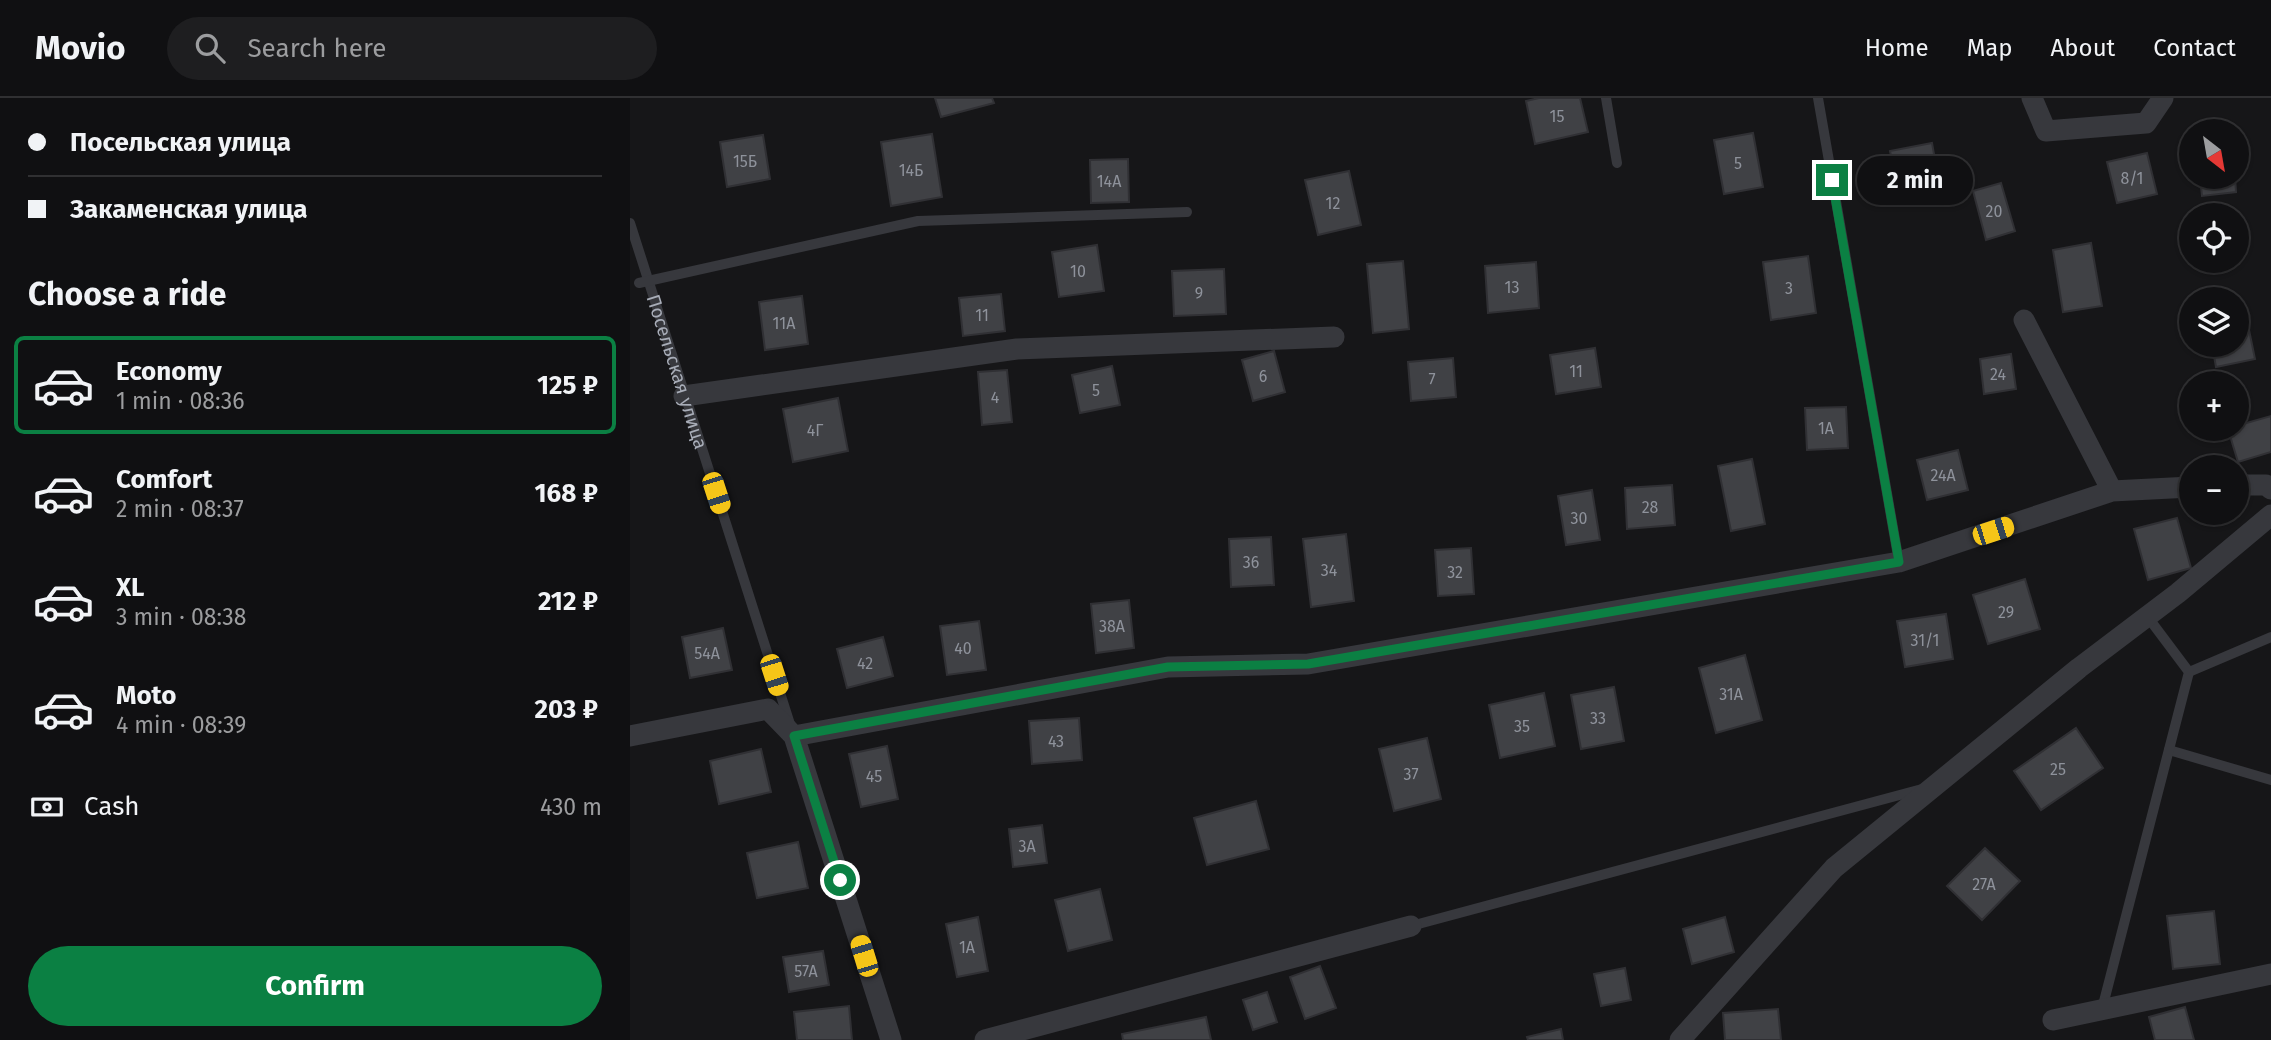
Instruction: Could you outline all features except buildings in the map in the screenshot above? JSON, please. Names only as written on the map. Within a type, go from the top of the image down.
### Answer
[{"type":"street","points":[[2032,98],[2046,131],[2146,123],[2164,98]]},
{"type":"street","points":[[2024,320],[2112,491]]},
{"type":"street","points":[[684,396],[1017,349],[1334,337]]},
{"type":"street","points":[[2249,485],[2266,485],[2271,489]]},
{"type":"street","points":[[630,736],[768,709],[794,736],[1168,667],[1308,664],[1899,562],[2112,491],[2179,488]]},
{"type":"street","points":[[1680,1040],[1834,869],[2271,515]]},
{"type":"street","name":"Посельская улица","points":[[794,736],[891,1040]]},
{"type":"street","points":[[985,1040],[1410,926]]},
{"type":"street","points":[[2053,1020],[2271,974]]},
{"type":"lane","points":[[1606,98],[1617,163]]},
{"type":"lane","points":[[1818,98],[1899,562]]},
{"type":"lane","points":[[644,282],[918,221],[1186,212]]},
{"type":"lane","name":"Посельская улица","points":[[630,223],[644,282],[684,396],[794,736]]},
{"type":"lane","points":[[2147,616],[2189,671]]},
{"type":"lane","points":[[2189,671],[2271,637]]},
{"type":"lane","points":[[2102,1009],[2189,671]]},
{"type":"lane","points":[[2169,750],[2271,780]]},
{"type":"lane","points":[[1410,926],[1934,786]]},
{"type":"route","points":[[840,880],[794,736],[1168,667],[1308,664],[1899,562],[1832,180]]}]
